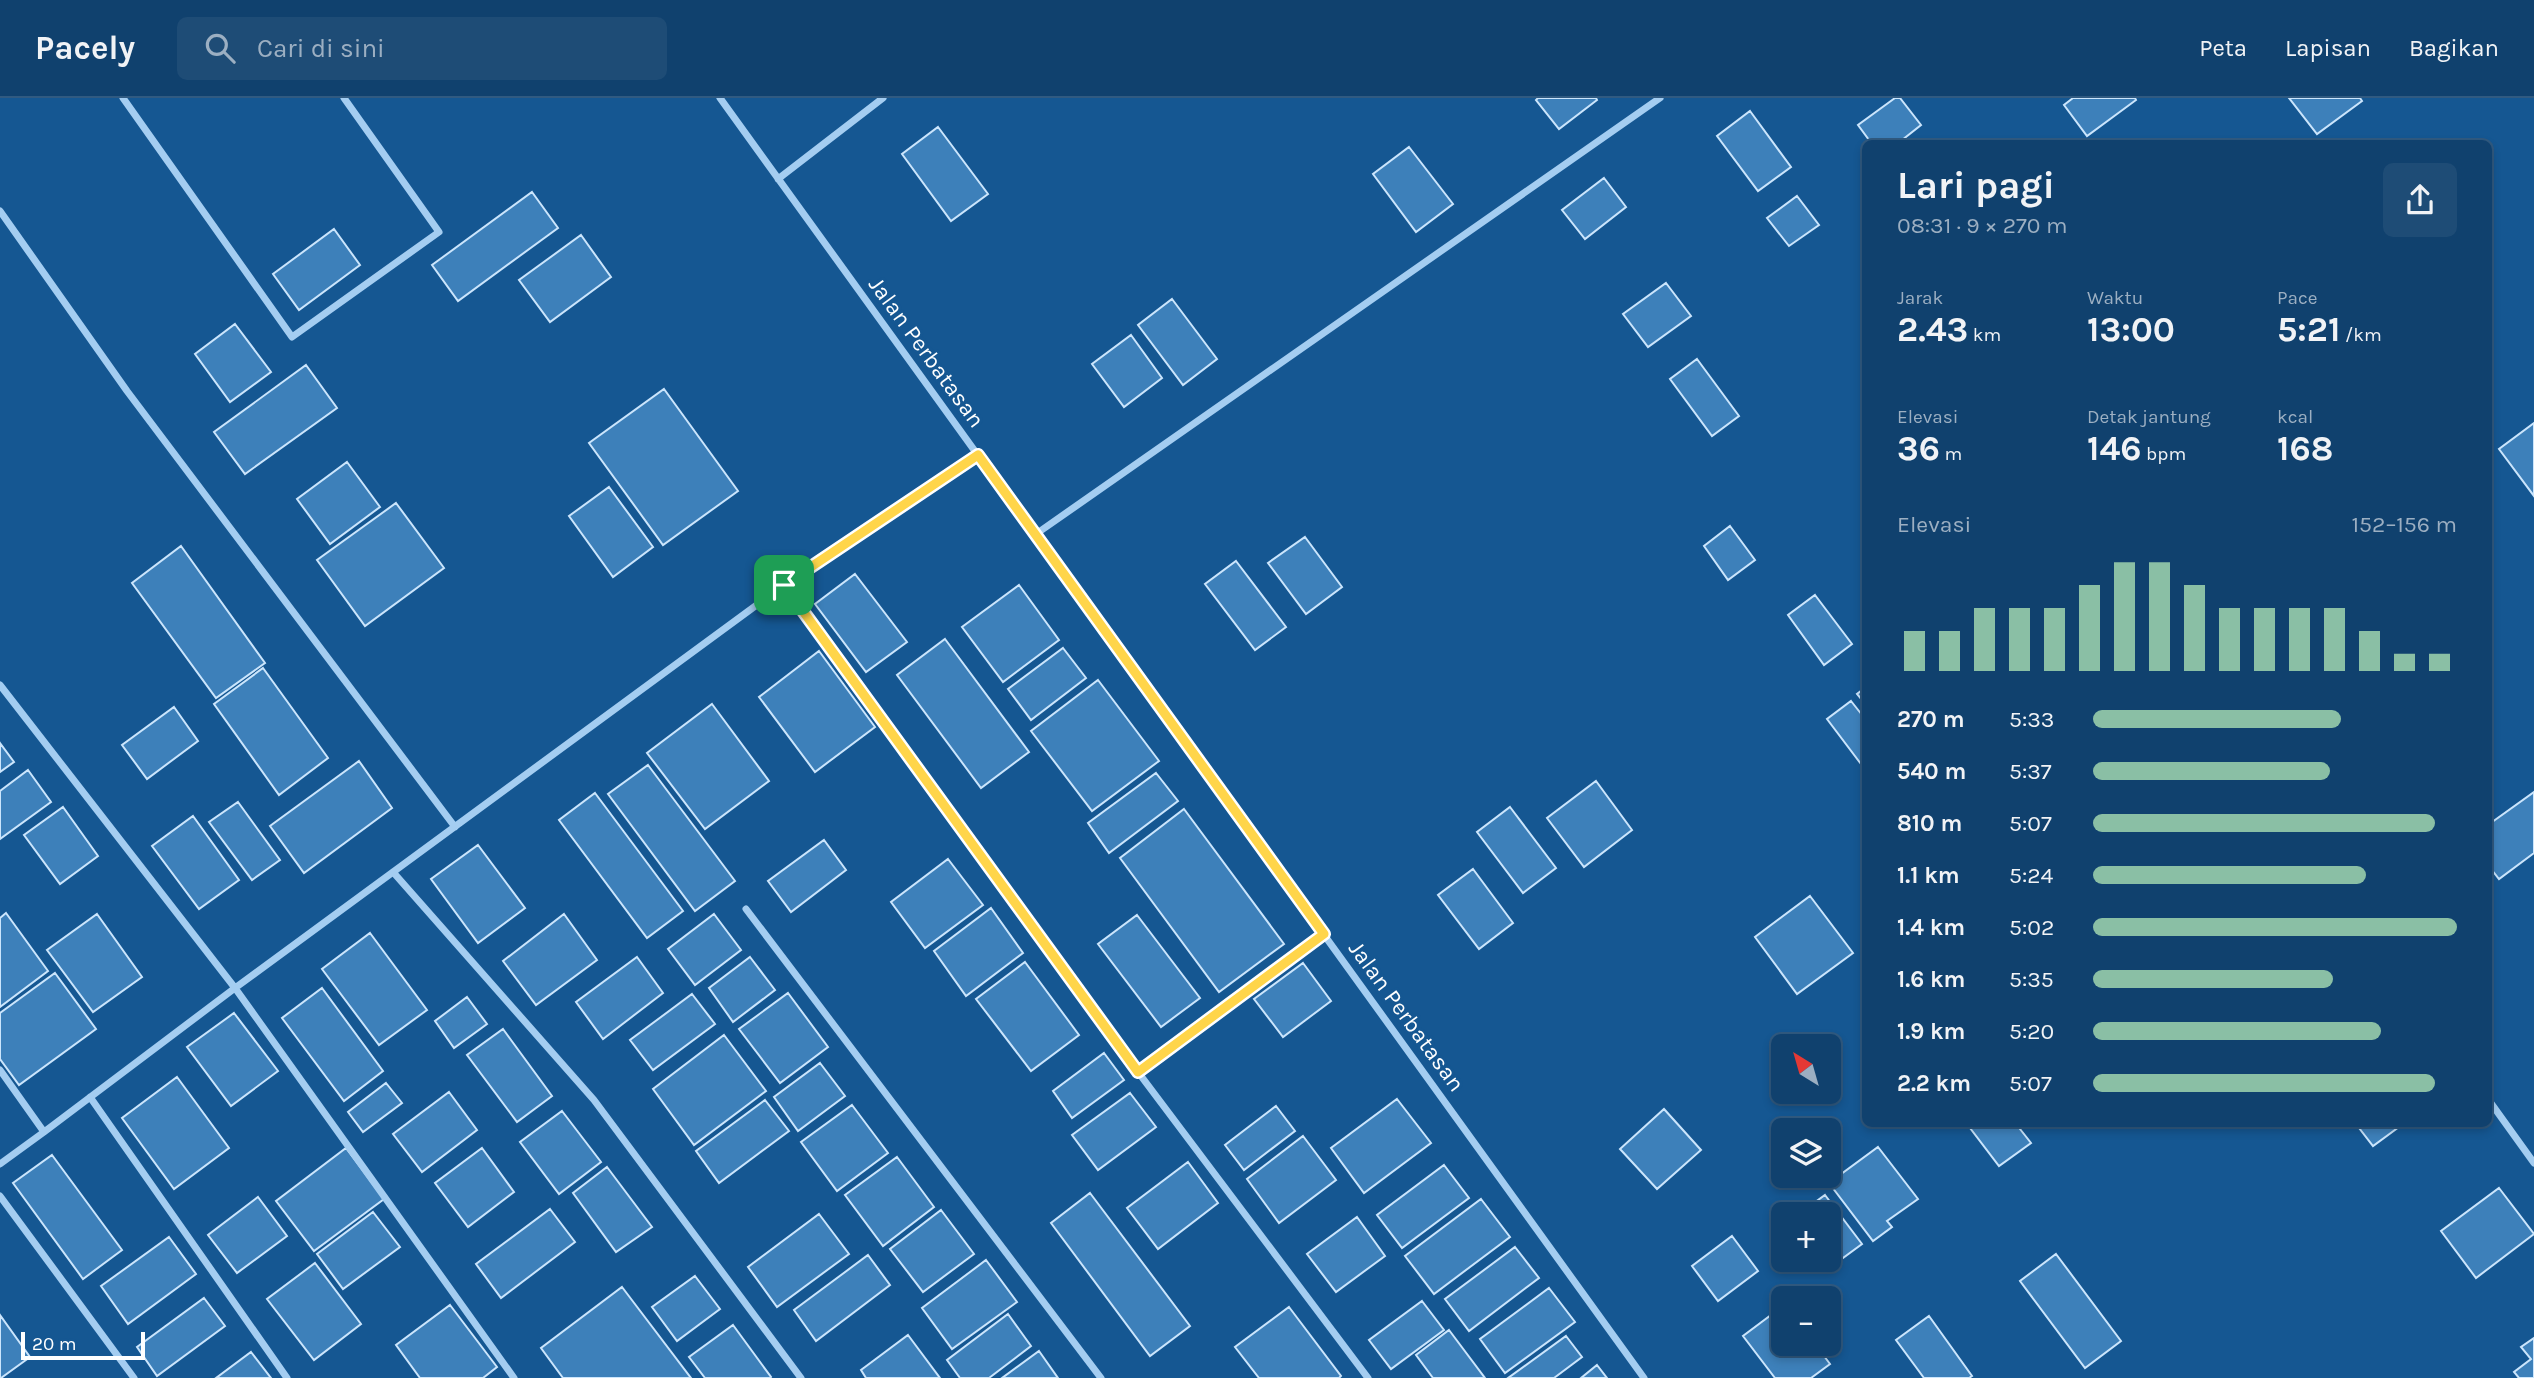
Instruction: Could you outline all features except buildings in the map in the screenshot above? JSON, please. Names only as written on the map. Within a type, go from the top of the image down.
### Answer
[{"type":"street","points":[[123,98],[292,337],[439,232],[344,98]]},
{"type":"street","name":"Jalan Perbatasan","points":[[720,98],[1644,1378]]},
{"type":"street","points":[[778,179],[883,98]]},
{"type":"street","points":[[1036,534],[1660,98]]},
{"type":"street","points":[[0,211],[127,391],[456,827]]},
{"type":"street","points":[[0,1164],[784,585],[978,455]]},
{"type":"street","points":[[784,585],[1138,1072],[1368,1378]]},
{"type":"street","points":[[0,685],[235,988],[514,1378]]},
{"type":"street","points":[[393,872],[594,1100],[801,1378]]},
{"type":"street","points":[[746,909],[1101,1378]]},
{"type":"street","points":[[1138,1072],[1324,934]]},
{"type":"street","points":[[0,1070],[44,1132]]},
{"type":"street","points":[[90,1097],[287,1378]]},
{"type":"street","points":[[2492,1105],[2534,1163]]},
{"type":"street","points":[[0,1196],[134,1378]]},
{"type":"route","points":[[978,455],[1324,934],[1138,1072],[784,585],[978,455]]}]
